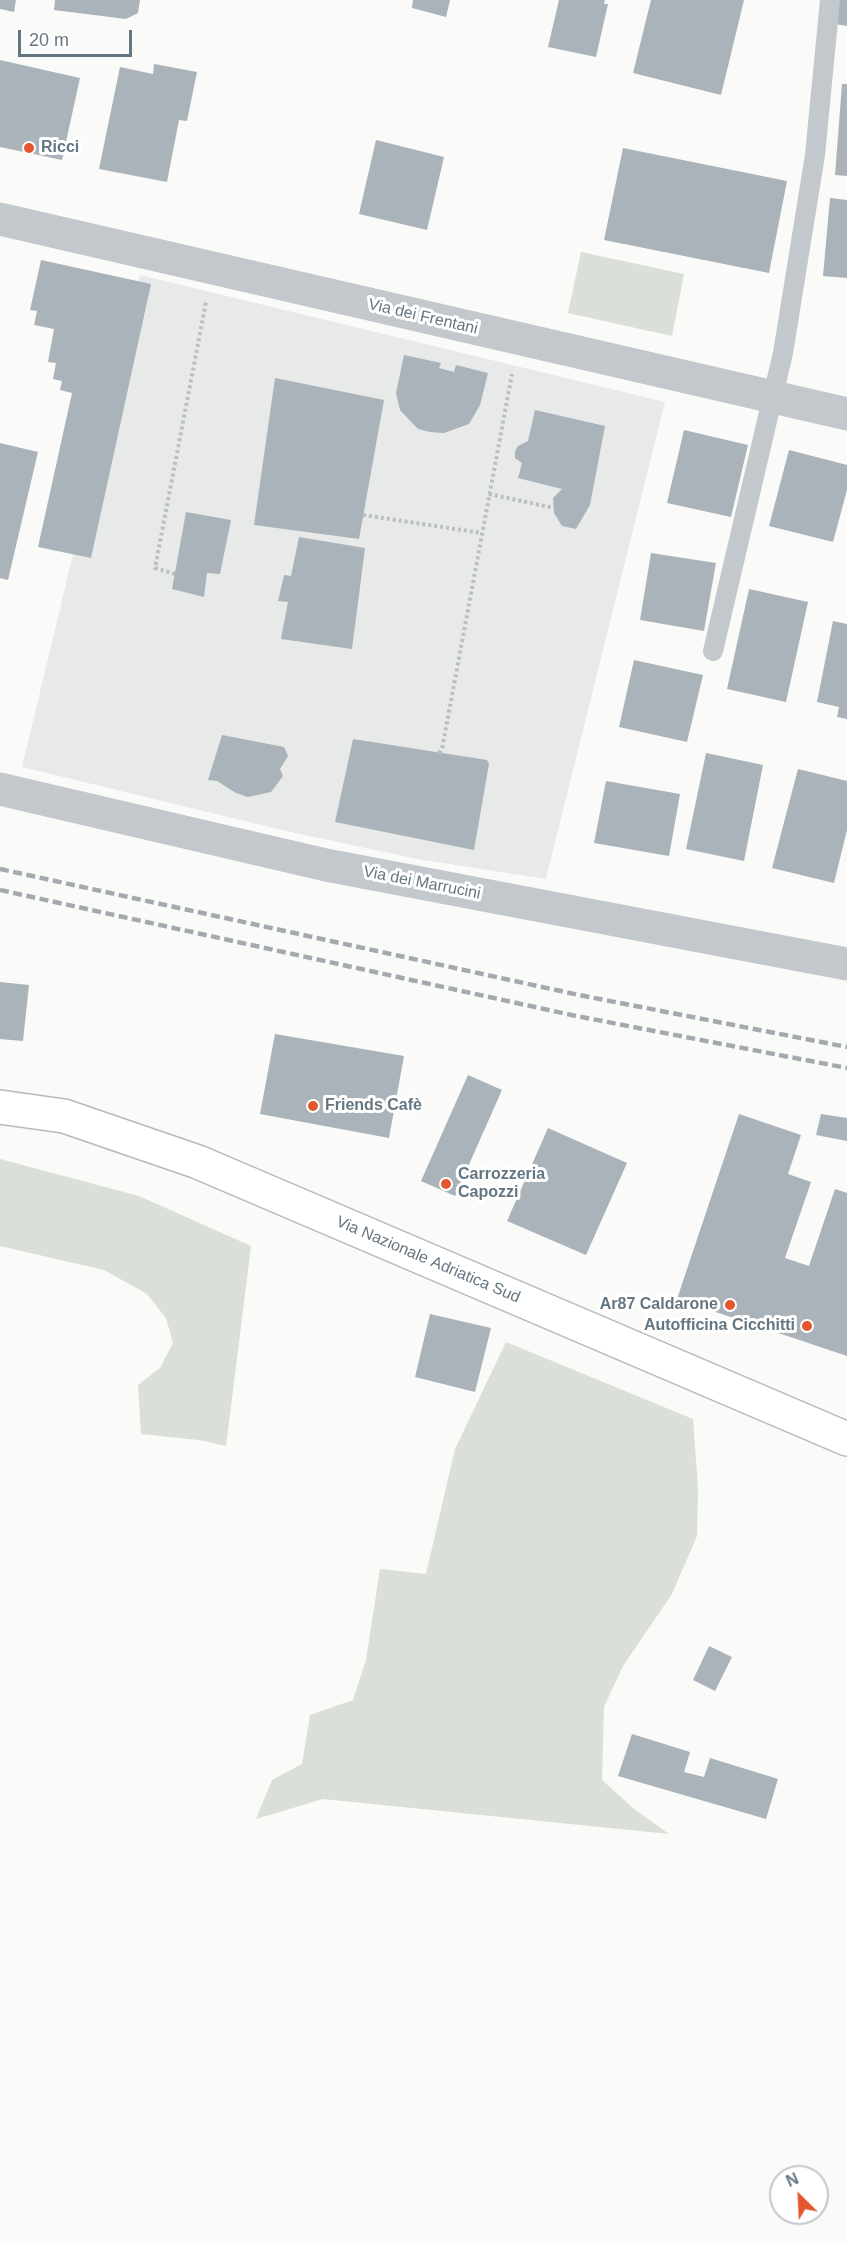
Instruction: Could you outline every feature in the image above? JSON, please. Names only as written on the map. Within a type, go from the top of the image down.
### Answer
[{"type":"main road","name":"Via Nazionale Adriatica Sud","points":[[0,1107],[64,1116],[198,1162],[847,1439]]},
{"type":"street","name":"Via dei Frentani","points":[[0,219],[847,414]]},
{"type":"street","name":"Via dei Marrucini","points":[[0,789],[326,865],[847,964]]},
{"type":"lane","points":[[713,651],[774,397],[815,155],[830,0]]},
{"type":"path","points":[[175,574],[155,568],[213,269]]},
{"type":"path","points":[[439,753],[442,749],[520,339]]},
{"type":"path","points":[[489,494],[554,508]]},
{"type":"path","points":[[363,514],[482,533]]},
{"type":"shaded area","points":[[581,252],[684,274],[672,336],[568,313]]},
{"type":"shaded area","points":[[140,275],[665,402],[546,879],[417,859],[286,831],[22,767]]},
{"type":"shaded area","points":[[0,1159],[139,1196],[251,1246],[226,1446],[199,1440],[141,1434],[138,1385],[160,1368],[173,1343],[166,1318],[147,1294],[104,1270],[0,1246]]},
{"type":"shaded area","points":[[506,1342],[693,1419],[698,1488],[697,1536],[672,1594],[623,1666],[604,1707],[602,1780],[633,1808],[669,1834],[323,1799],[256,1819],[272,1780],[302,1764],[310,1715],[353,1700],[366,1660],[380,1569],[426,1574],[455,1449]]},
{"type":"building","points":[[0,0],[16,0],[14,12],[0,9]]},
{"type":"building","points":[[55,0],[140,0],[138,13],[126,19],[54,10]]},
{"type":"building","points":[[413,0],[450,0],[446,17],[412,8]]},
{"type":"building","points":[[559,0],[605,0],[604,4],[608,4],[596,57],[548,47]]},
{"type":"building","points":[[651,0],[744,0],[721,95],[633,73]]},
{"type":"building","points":[[837,0],[847,0],[847,26],[835,24]]},
{"type":"building","points":[[0,60],[80,78],[62,160],[0,147]]},
{"type":"building","points":[[154,64],[197,72],[187,121],[179,120],[167,182],[99,169],[120,67],[153,74]]},
{"type":"building","points":[[842,84],[847,84],[847,176],[835,175]]},
{"type":"building","points":[[376,140],[444,157],[427,230],[359,214]]},
{"type":"building","points":[[623,148],[787,181],[769,273],[604,240]]},
{"type":"building","points":[[830,198],[847,200],[847,278],[823,276]]},
{"type":"building","points":[[41,260],[151,284],[91,558],[38,547],[72,393],[60,390],[62,381],[53,379],[56,363],[48,362],[54,329],[34,325],[37,311],[30,310]]},
{"type":"building","points":[[404,355],[441,363],[439,368],[454,372],[456,365],[488,373],[480,405],[469,424],[444,433],[430,432],[418,429],[400,410],[396,393]]},
{"type":"building","points":[[275,378],[384,400],[359,539],[254,525]]},
{"type":"building","points":[[535,410],[605,426],[590,505],[576,529],[562,526],[554,513],[553,498],[562,489],[518,478],[522,463],[515,458],[515,451],[518,446],[528,441]]},
{"type":"building","points":[[684,430],[748,445],[731,517],[667,503]]},
{"type":"building","points":[[0,443],[38,452],[8,580],[0,578]]},
{"type":"building","points":[[789,450],[847,465],[847,490],[833,542],[769,526]]},
{"type":"building","points":[[186,512],[231,520],[220,574],[207,573],[204,597],[172,589]]},
{"type":"building","points":[[299,537],[365,548],[352,649],[281,639],[288,602],[278,601],[284,575],[291,576]]},
{"type":"building","points":[[651,553],[716,563],[704,631],[640,620]]},
{"type":"building","points":[[749,589],[808,602],[786,702],[727,689]]},
{"type":"building","points":[[833,621],[847,624],[847,719],[837,717],[839,707],[817,702]]},
{"type":"building","points":[[634,660],[703,675],[687,742],[619,727]]},
{"type":"building","points":[[222,735],[284,747],[288,756],[280,769],[283,776],[271,792],[248,797],[236,793],[217,781],[208,780]]},
{"type":"building","points":[[353,739],[487,760],[489,764],[474,850],[335,822]]},
{"type":"building","points":[[706,753],[763,765],[744,861],[686,849]]},
{"type":"building","points":[[798,769],[847,781],[847,830],[834,883],[772,868]]},
{"type":"building","points":[[606,781],[680,794],[669,856],[594,843]]},
{"type":"building","points":[[0,982],[29,985],[23,1041],[0,1039]]},
{"type":"building","points":[[275,1034],[404,1056],[389,1138],[260,1114]]},
{"type":"building","points":[[468,1075],[502,1090],[455,1196],[421,1181]]},
{"type":"building","points":[[739,1114],[801,1135],[788,1174],[811,1182],[785,1258],[809,1266],[835,1189],[847,1193],[847,1356],[677,1299]]},
{"type":"building","points":[[821,1114],[847,1118],[847,1141],[816,1135]]},
{"type":"building","points":[[548,1128],[627,1163],[586,1255],[507,1221]]},
{"type":"building","points":[[430,1314],[491,1328],[475,1392],[415,1377]]},
{"type":"building","points":[[709,1646],[732,1657],[715,1691],[693,1680]]},
{"type":"building","points":[[632,1734],[690,1752],[684,1772],[704,1777],[710,1758],[778,1779],[766,1819],[618,1776]]},
{"type":"railway","points":[[0,869],[579,995],[847,1047]]},
{"type":"railway","points":[[0,890],[576,1016],[847,1068]]},
{"type":"place","name":"Ricci","points":[[29,148]]},
{"type":"place","name":"Friends Cafè","points":[[313,1106]]},
{"type":"place","name":"Carrozzeria Capozzi","points":[[446,1184]]},
{"type":"place","name":"Ar87 Caldarone","points":[[730,1305]]},
{"type":"place","name":"Autofficina Cicchitti","points":[[807,1326]]}]
